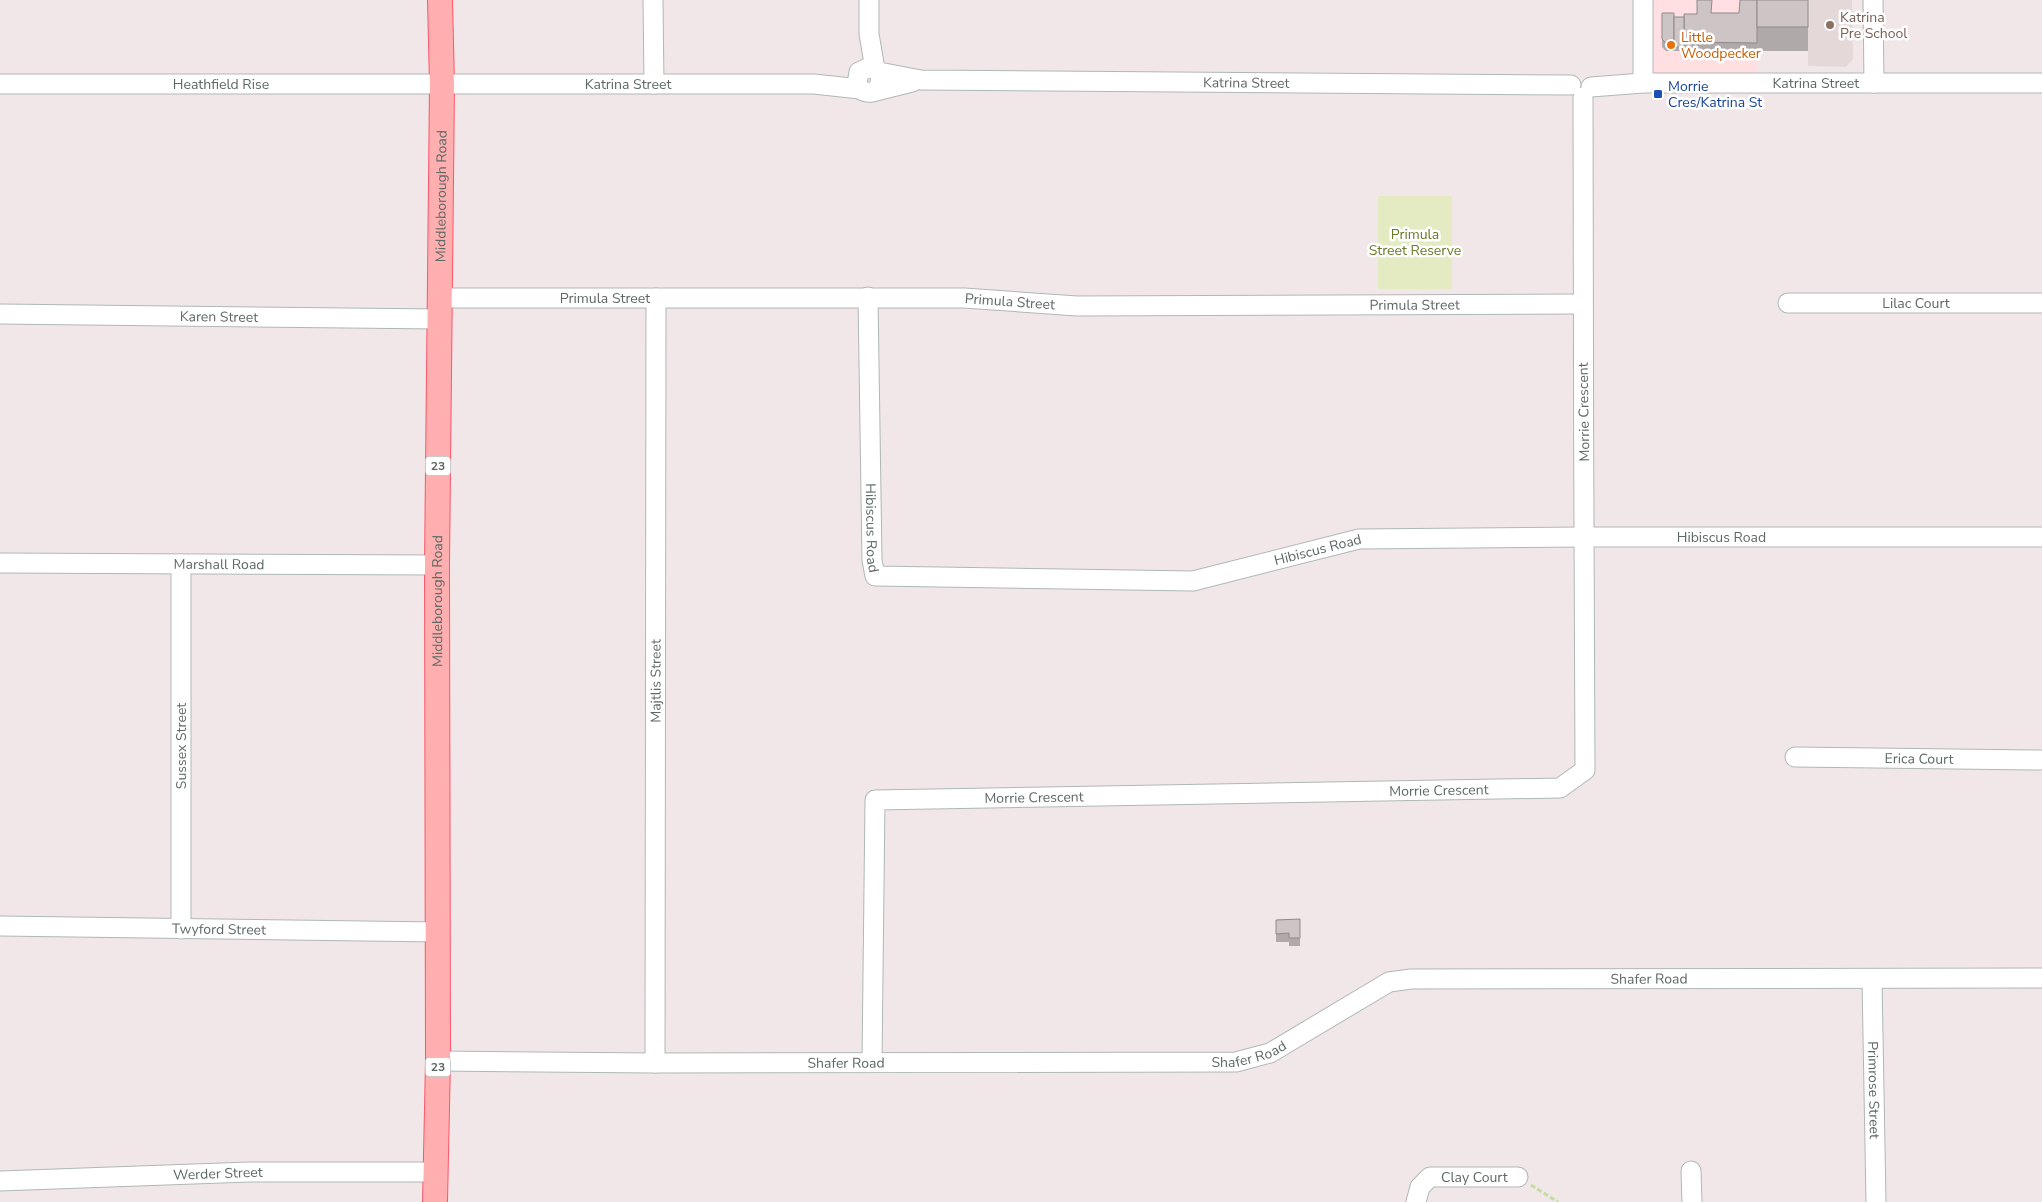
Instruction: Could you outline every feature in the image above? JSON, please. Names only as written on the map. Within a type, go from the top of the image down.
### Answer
[{"type":"main road","name":"Middleborough Road","points":[[435,1202],[438,1061],[437,566],[442,85],[440,0]]},
{"type":"street","points":[[653,0],[654,84]]},
{"type":"street","points":[[869,0],[869,77]]},
{"type":"street","points":[[1642,83],[1643,0]]},
{"type":"street","points":[[1874,0],[1874,83]]},
{"type":"street","name":"Katrina Street","points":[[442,85],[814,84],[869,77],[921,80],[1582,90],[1642,83],[2042,83]]},
{"type":"street","name":"Heathfield Rise","points":[[0,84],[442,85]]},
{"type":"street","name":"Morrie Crescent","points":[[872,1062],[875,800],[1560,788],[1585,770],[1586,537],[1582,304],[1582,90]]},
{"type":"street","name":"Primula Street","points":[[439,308],[656,298],[868,297],[964,298],[1077,306],[1582,304]]},
{"type":"street","name":"Hibiscus Road","points":[[868,297],[872,560],[875,576],[1193,581],[1359,539],[2042,537]]},
{"type":"street","name":"Majtlis Street","points":[[655,1063],[656,298]]},
{"type":"street","name":"Lilac Court","points":[[1788,303],[2042,303]]},
{"type":"street","name":"Karen Street","points":[[0,314],[439,308]]},
{"type":"street","name":"Marshall Road","points":[[0,563],[437,566]]},
{"type":"street","name":"Sussex Street","points":[[180,564],[181,929]]},
{"type":"street","name":"Erica Court","points":[[1795,757],[2042,760]]},
{"type":"street","name":"Twyford Street","points":[[0,926],[438,932]]},
{"type":"street","name":"Shafer Road","points":[[438,1061],[655,1063],[1236,1062],[1270,1053],[1388,982],[1411,979],[2042,978]]},
{"type":"street","name":"Primrose Street","points":[[1872,979],[1876,1202]]},
{"type":"street","points":[[1691,1171],[1692,1202]]},
{"type":"street","name":"Werder Street","points":[[0,1181],[249,1172],[436,1172]]},
{"type":"street","name":"Clay Court","points":[[1416,1202],[1420,1187],[1430,1177],[1518,1177]]},
{"type":"path","points":[[1518,1177],[1558,1202]]},
{"type":"shaded area","points":[[1651,0],[1757,0],[1757,76],[1650,76]]},
{"type":"shaded area","name":"Katrina Pre School","points":[[1808,0],[1852,0],[1853,59],[1846,67],[1808,66]]},
{"type":"green space","name":"Primula Street Reserve","points":[[1378,196],[1452,196],[1452,289],[1378,289]]},
{"type":"building","points":[[1697,0],[1712,0],[1711,13],[1739,13],[1740,0],[1757,0],[1757,43],[1684,42],[1684,14],[1697,14]]},
{"type":"building","points":[[1757,0],[1808,0],[1808,27],[1757,27]]},
{"type":"building","points":[[1662,13],[1674,13],[1674,43],[1666,43],[1662,39]]},
{"type":"building","points":[[1674,17],[1684,17],[1684,47],[1674,47]]},
{"type":"building","points":[[1300,919],[1300,938],[1289,938],[1289,933],[1276,934],[1276,920]]},
{"type":"place","name":"Katrina Pre School","points":[[1830,25]]},
{"type":"place","name":"Little Woodpecker","points":[[1671,45]]},
{"type":"place","name":"Morrie Cres/Katrina St","points":[[1658,94]]}]
